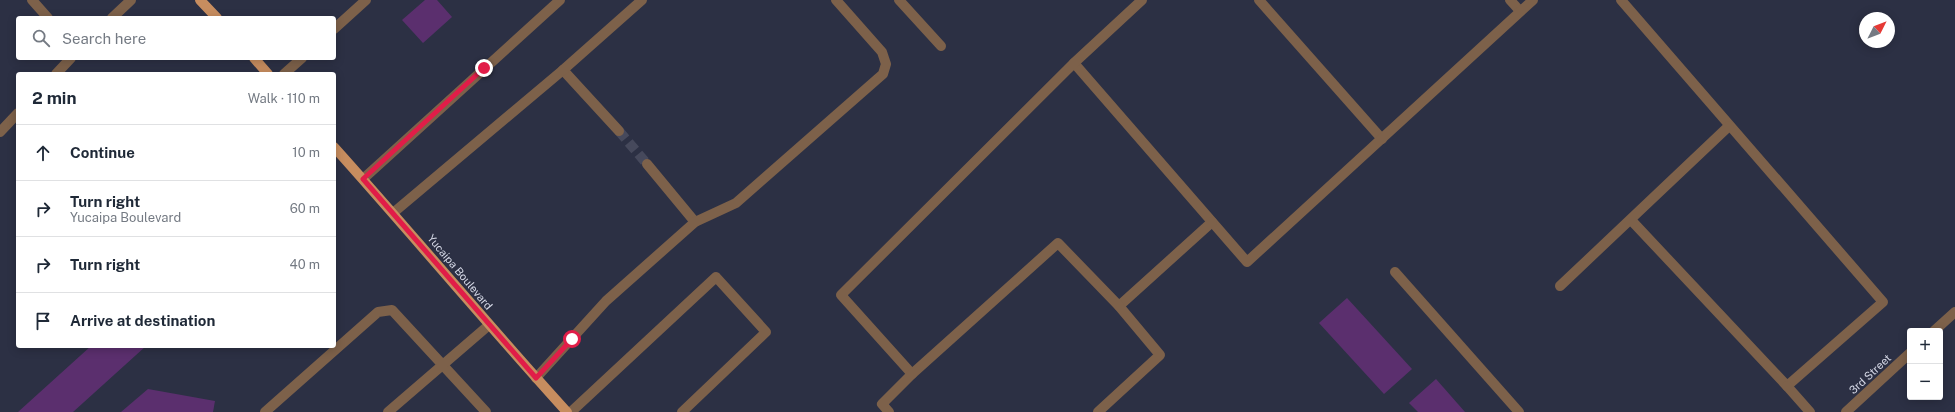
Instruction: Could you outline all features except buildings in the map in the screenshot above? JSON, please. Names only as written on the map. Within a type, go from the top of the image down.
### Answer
[{"type":"main road","points":[[200,0],[215,16]]},
{"type":"main road","points":[[256,60],[266,72]]},
{"type":"main road","name":"Yucaipa Boulevard","points":[[336,150],[393,212],[489,325],[567,412]]},
{"type":"street","points":[[32,0],[46,16]]},
{"type":"street","points":[[114,16],[131,0]]},
{"type":"street","points":[[336,27],[366,0]]},
{"type":"street","points":[[363,179],[560,0]]},
{"type":"street","points":[[393,212],[563,70],[642,0]]},
{"type":"street","points":[[536,378],[606,301],[695,222],[736,203],[882,74],[886,64],[882,52],[836,0]]},
{"type":"street","points":[[899,0],[941,46]]},
{"type":"street","points":[[912,374],[841,295],[1074,63],[1142,0]]},
{"type":"street","points":[[1259,0],[1382,138]]},
{"type":"street","points":[[1510,0],[1520,11]]},
{"type":"street","points":[[1074,63],[1247,262],[1533,0]]},
{"type":"street","points":[[1621,0],[1882,302],[1787,386]]},
{"type":"street","points":[[58,72],[69,60]]},
{"type":"street","points":[[286,72],[300,60]]},
{"type":"street","points":[[563,70],[619,131]]},
{"type":"street","points":[[0,132],[16,115]]},
{"type":"street","points":[[1560,286],[1729,126]]},
{"type":"street","points":[[647,164],[695,222]]},
{"type":"street","points":[[1631,220],[1810,412]]},
{"type":"street","points":[[1119,306],[1212,222]]},
{"type":"street","points":[[890,412],[882,404],[912,374],[1058,243],[1119,306],[1160,355],[1098,412]]},
{"type":"street","points":[[1395,272],[1519,412]]},
{"type":"street","points":[[571,412],[716,277],[766,332],[682,412]]},
{"type":"street","points":[[265,412],[378,312],[392,310],[486,412]]},
{"type":"street","points":[[1937,328],[1955,312]]},
{"type":"street","points":[[388,412],[489,325]]},
{"type":"street","name":"3rd Street","points":[[1846,412],[1907,356]]},
{"type":"tunnel","points":[[619,131],[647,164]]},
{"type":"route","points":[[484,68],[363,179],[536,378],[572,339]]}]
